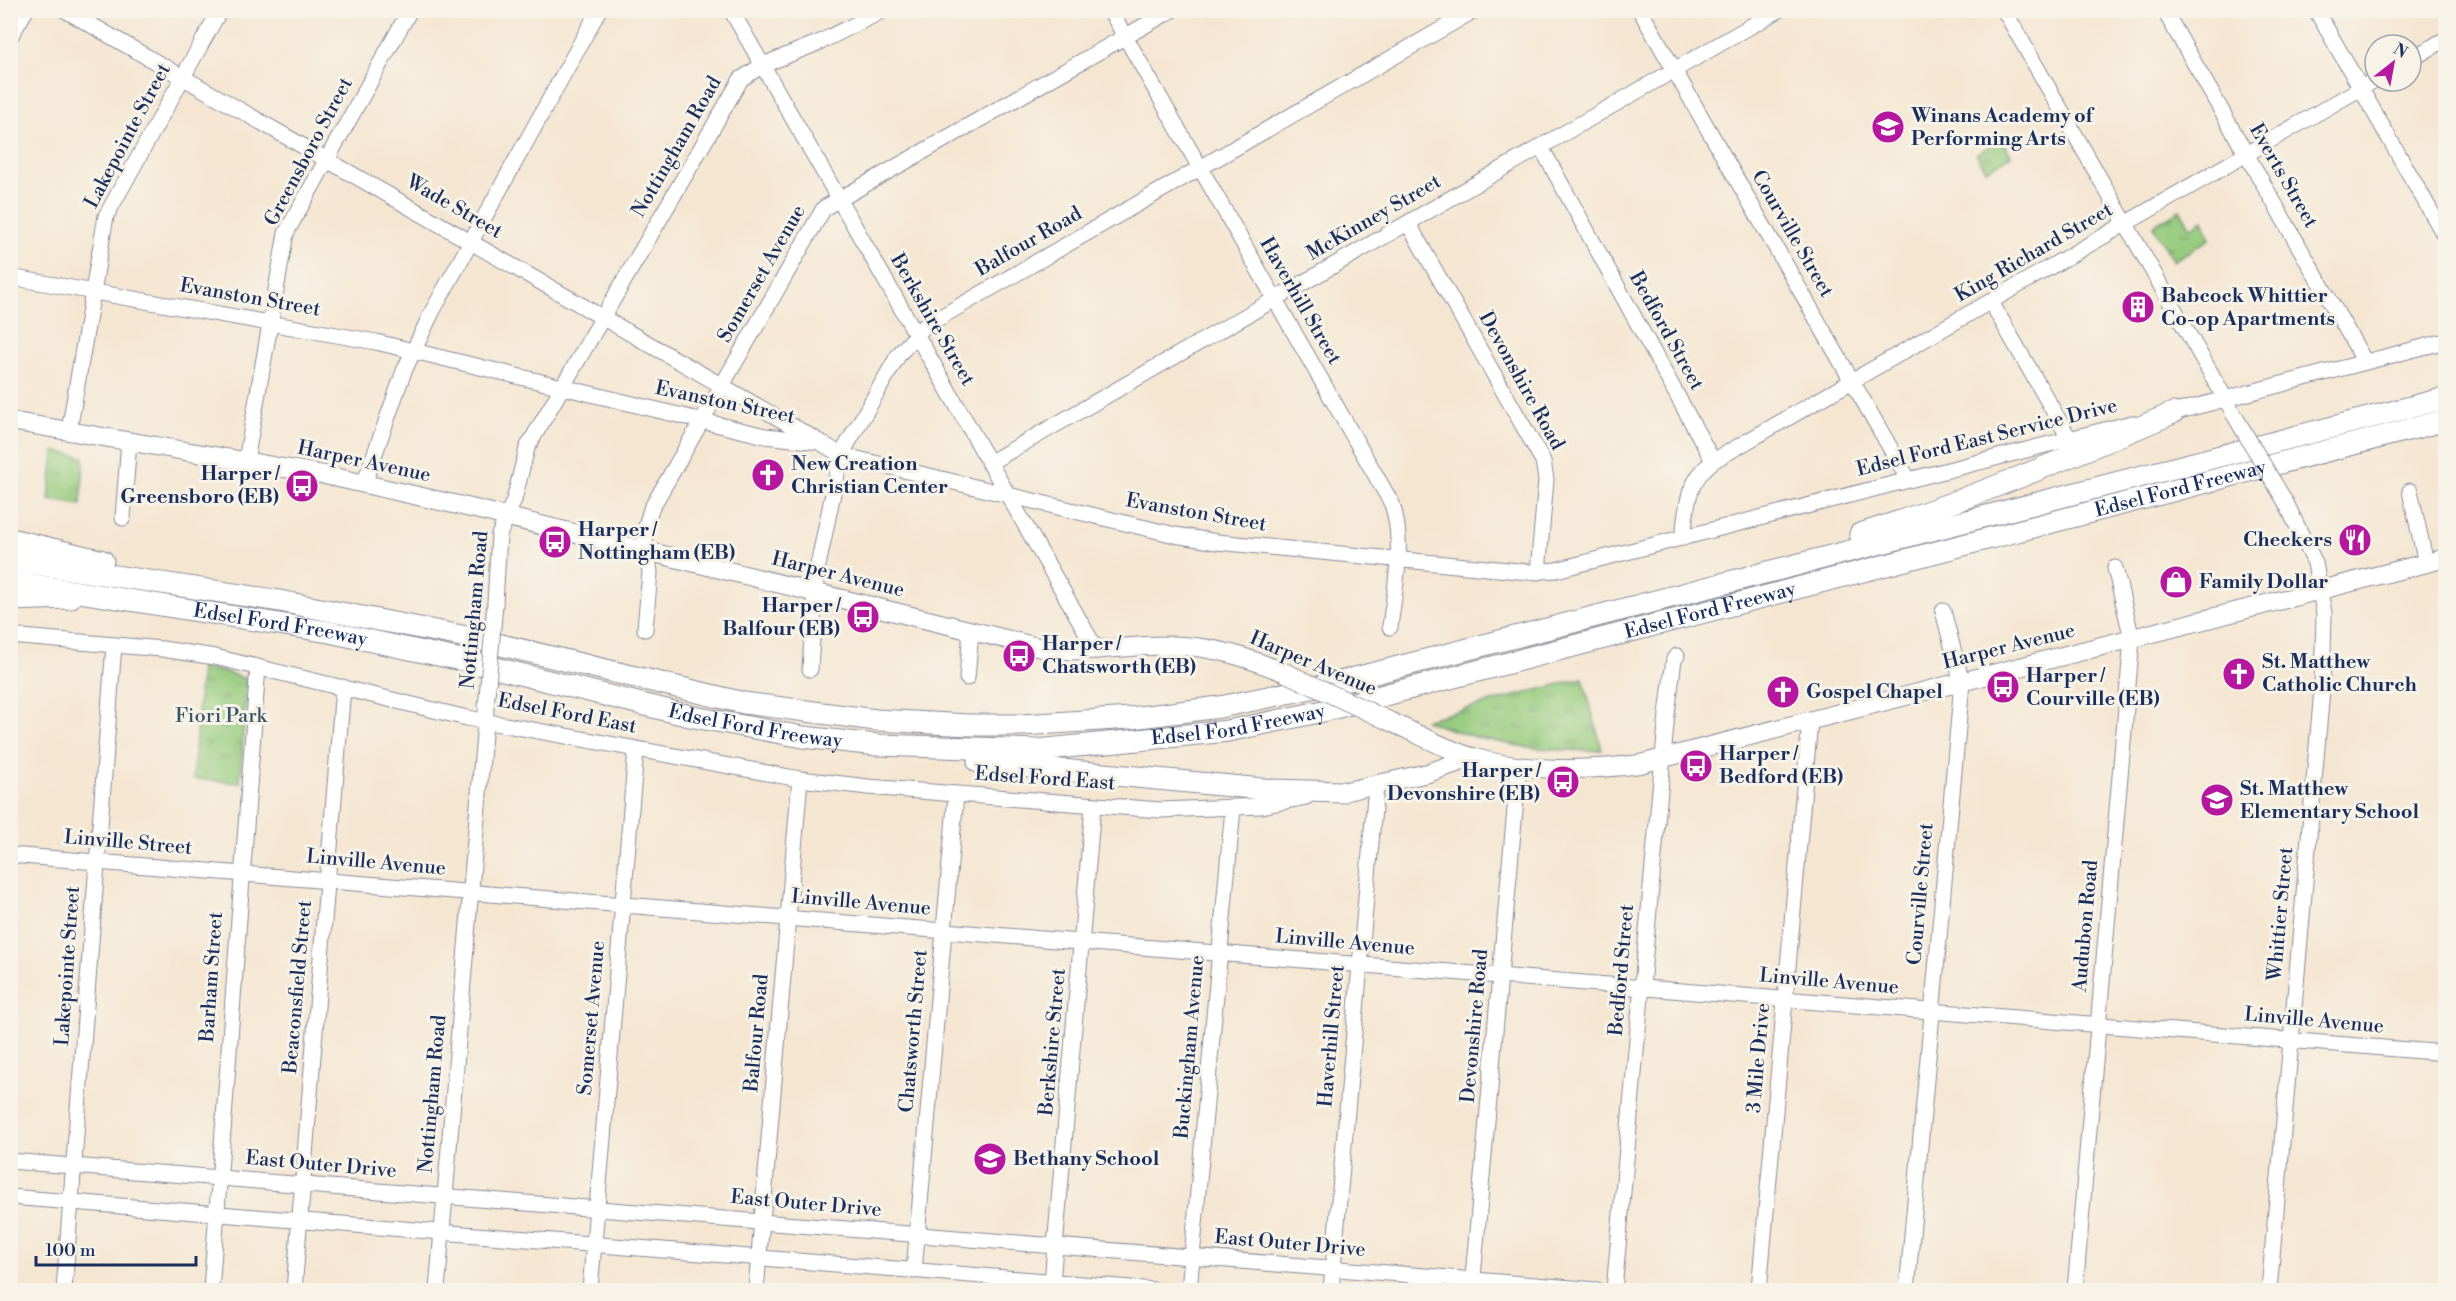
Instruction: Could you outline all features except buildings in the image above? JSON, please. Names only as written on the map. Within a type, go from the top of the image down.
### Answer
[{"type":"highway","name":"Edsel Ford Freeway","points":[[10,560],[170,582],[472,638],[679,689],[754,704],[876,720],[969,725],[1022,725],[1131,718],[1220,706],[1336,683],[2445,398]]},
{"type":"highway","points":[[1806,562],[1819,547],[1918,516],[2173,413]]},
{"type":"highway","name":"Edsel Ford Freeway","points":[[10,581],[330,632],[471,662],[694,717],[803,737],[876,745],[1037,750],[1228,731],[1308,714],[2116,507],[2445,420]]},
{"type":"highway","points":[[10,539],[103,561],[170,582]]},
{"type":"highway","points":[[10,600],[48,600],[98,594]]},
{"type":"highway","points":[[876,745],[938,758],[1075,772],[1273,790],[1342,792]]},
{"type":"main road","name":"Harper Avenue","points":[[10,420],[364,484],[1046,649],[1070,652],[1168,645],[1207,648],[1253,660],[1286,673],[1473,757],[1520,765],[1591,768],[1664,759],[2445,558]]},
{"type":"main road","name":"Edsel Ford East","points":[[1342,792],[1428,773],[1473,757]]},
{"type":"street","points":[[10,38],[26,10]]},
{"type":"street","name":"Wade Street","points":[[65,10],[820,442]]},
{"type":"street","name":"Lakepointe Street","points":[[69,430],[106,216],[220,10]]},
{"type":"street","name":"Greensboro Street","points":[[246,462],[286,233],[410,10]]},
{"type":"street","points":[[364,484],[414,351],[432,312],[599,10]]},
{"type":"street","name":"Berkshire Street","points":[[731,10],[1096,651]]},
{"type":"street","name":"Nottingham Road","points":[[438,1290],[499,535],[514,500],[527,448],[741,79],[763,65],[820,42],[884,10]]},
{"type":"street","name":"Haverhill Street","points":[[1110,10],[1392,504],[1399,529],[1390,627]]},
{"type":"street","name":"Somerset Avenue","points":[[645,629],[650,572],[644,533],[651,508],[824,208],[840,201],[1172,10]]},
{"type":"street","name":"Balfour Road","points":[[810,669],[816,575],[841,455],[899,354],[916,334],[925,326],[1475,10]]},
{"type":"street","name":"Courville Street","points":[[1640,10],[1908,479]]},
{"type":"street","name":"McKinney Street","points":[[989,463],[1779,10]]},
{"type":"street","name":"Whittier Street","points":[[2004,10],[2286,503],[2315,563],[2324,613],[2322,690],[2269,1290]]},
{"type":"street","name":"Everts Street","points":[[2164,10],[2365,362]]},
{"type":"street","points":[[2316,10],[2445,238]]},
{"type":"street","points":[[2423,52],[2445,39]]},
{"type":"street","name":"King Richard Street","points":[[1713,461],[2363,86]]},
{"type":"street","name":"Bedford Street","points":[[1541,147],[1713,461]]},
{"type":"street","name":"Devonshire Road","points":[[1408,223],[1543,460],[1546,480],[1538,572]]},
{"type":"street","name":"Evanston Street","points":[[10,277],[271,322],[414,351],[765,436],[820,442],[841,455],[1185,537],[1538,572]]},
{"type":"street","points":[[1991,302],[2069,438]]},
{"type":"street","name":"Edsel Ford East Service Drive","points":[[1538,572],[1557,570],[2173,413],[2229,406],[2365,362],[2445,341]]},
{"type":"street","points":[[123,518],[129,441]]},
{"type":"street","points":[[1683,538],[1689,495],[1694,481],[1713,461]]},
{"type":"street","points":[[2410,491],[2426,563]]},
{"type":"street","name":"Audubon Road","points":[[2075,1290],[2132,639],[2115,568]]},
{"type":"street","name":"Courville Street","points":[[1907,1290],[1962,682],[1943,611]]},
{"type":"street","points":[[967,678],[971,631]]},
{"type":"street","name":"Edsel Ford East","points":[[10,636],[187,652],[343,687],[485,715],[636,750],[800,779],[956,795],[1160,810],[1262,806],[1342,792]]},
{"type":"street","name":"Lakepointe Street","points":[[64,1290],[114,645]]},
{"type":"street","name":"Bedford Street","points":[[1614,1290],[1673,664],[1677,656]]},
{"type":"street","name":"Barham Street","points":[[211,1290],[258,667]]},
{"type":"street","name":"Beaconsfield Street","points":[[294,1290],[343,687]]},
{"type":"street","name":"3 Mile Drive","points":[[1760,1290],[1810,722]]},
{"type":"street","name":"Somerset Avenue","points":[[590,1290],[636,750]]},
{"type":"street","name":"Devonshire Road","points":[[1473,1285],[1520,765]]},
{"type":"street","name":"Balfour Road","points":[[756,1290],[800,779]]},
{"type":"street","name":"Haverhill Street","points":[[1331,1290],[1376,786]]},
{"type":"street","name":"Chatsworth Street","points":[[914,1271],[956,795]]},
{"type":"street","name":"Berkshire Street","points":[[1052,1282],[1093,806]]},
{"type":"street","name":"Buckingham Avenue","points":[[1189,1290],[1233,808]]},
{"type":"street","name":"Linville Street","points":[[10,855],[241,873]]},
{"type":"street","name":"Linville Avenue","points":[[241,873],[2445,1053]]},
{"type":"street","name":"East Outer Drive","points":[[10,1161],[1192,1257],[1333,1269],[1473,1285],[1597,1290]]},
{"type":"street","points":[[10,1197],[1155,1290]]},
{"type":"green space","points":[[2001,139],[2011,156],[1986,170],[1976,154]]},
{"type":"green space","points":[[2180,210],[2191,228],[2203,220],[2210,239],[2173,261],[2153,226]]},
{"type":"green space","points":[[54,451],[84,457],[81,505],[49,500]]},
{"type":"green space","name":"Fiori Park","points":[[201,668],[247,679],[240,783],[193,779]]},
{"type":"green space","points":[[1583,678],[1602,750],[1556,750],[1512,745],[1468,735],[1425,720]]},
{"type":"place","name":"Winans Academy of Performing Arts","points":[[1888,127]]},
{"type":"place","name":"Babcock Whittier Co-op Apartments","points":[[2138,307]]},
{"type":"place","name":"New Creation Christian Center","points":[[768,475]]},
{"type":"place","name":"Harper / Greensboro (EB)","points":[[302,486]]},
{"type":"place","name":"Checkers","points":[[2355,540]]},
{"type":"place","name":"Harper / Nottingham (EB)","points":[[555,542]]},
{"type":"place","name":"Family Dollar","points":[[2176,582]]},
{"type":"place","name":"Harper / Balfour (EB)","points":[[863,617]]},
{"type":"place","name":"Harper / Chatsworth (EB)","points":[[1019,656]]},
{"type":"place","name":"St. Matthew Catholic Church","points":[[2239,674]]},
{"type":"place","name":"Harper / Courville (EB)","points":[[2003,687]]},
{"type":"place","name":"Gospel Chapel","points":[[1783,692]]},
{"type":"place","name":"Harper / Bedford (EB)","points":[[1696,766]]},
{"type":"place","name":"Harper / Devonshire (EB)","points":[[1563,782]]},
{"type":"place","name":"St. Matthew Elementary School","points":[[2217,800]]},
{"type":"place","name":"Bethany School","points":[[990,1159]]}]
